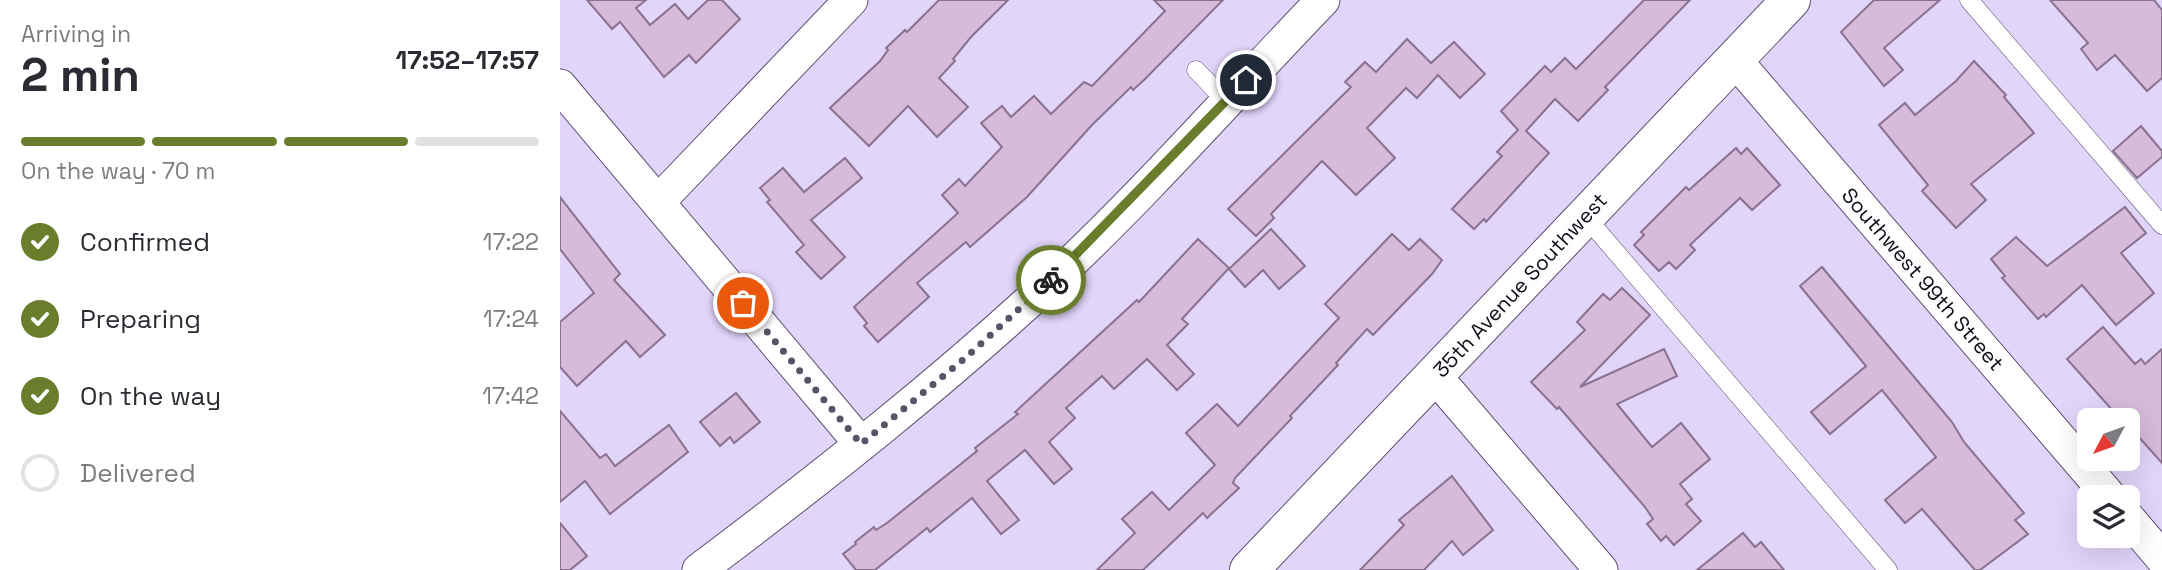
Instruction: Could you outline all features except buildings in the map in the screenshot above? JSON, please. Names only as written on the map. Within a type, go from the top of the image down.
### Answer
[{"type":"street","points":[[658,202],[851,0]]},
{"type":"street","points":[[699,570],[861,444],[964,359],[1063,270],[1323,0]]},
{"type":"street","name":"35th Avenue Southwest","points":[[1249,570],[1791,0]]},
{"type":"street","name":"Southwest 99th Street","points":[[1735,60],[2100,485]]},
{"type":"street","points":[[560,86],[861,444]]},
{"type":"street","points":[[1435,376],[1601,570]]},
{"type":"street","points":[[2140,532],[2162,558]]},
{"type":"lane","points":[[1969,0],[2162,225]]},
{"type":"lane","points":[[1196,70],[1226,101]]},
{"type":"lane","points":[[1586,216],[1888,570]]},
{"type":"way so far","points":[[743,303],[861,444],[964,359],[1051,280]]},
{"type":"route","points":[[1051,280],[1132,200],[1246,80]]}]
